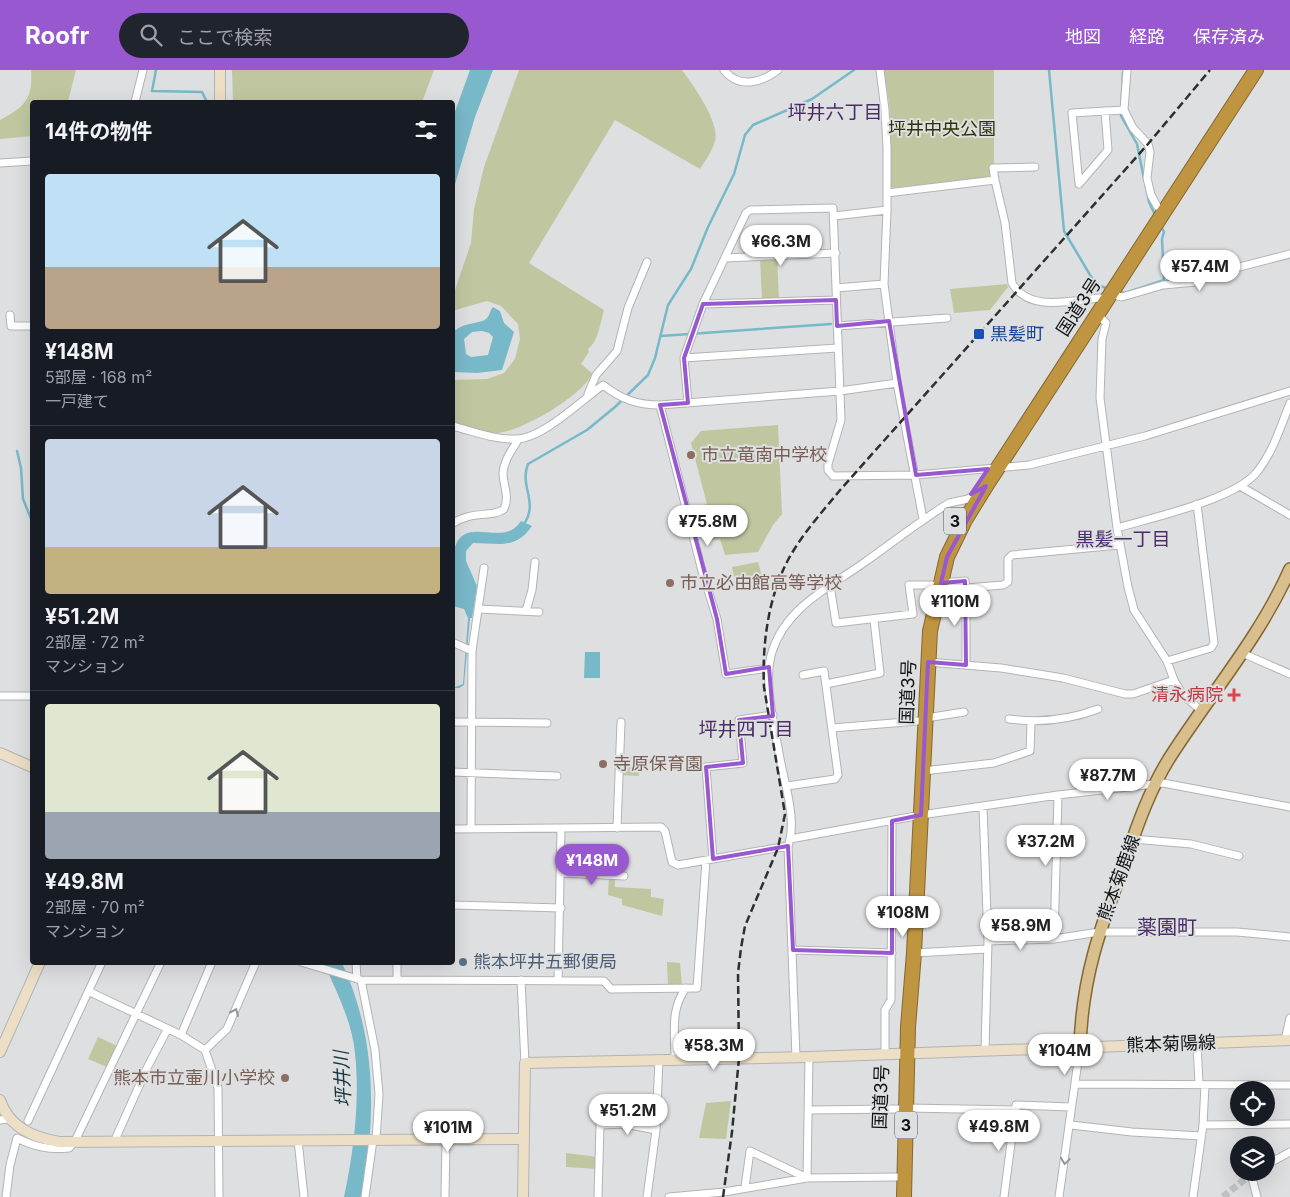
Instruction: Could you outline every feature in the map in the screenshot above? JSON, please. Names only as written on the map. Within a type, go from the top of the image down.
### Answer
[{"type":"highway","name":"国道3号","points":[[905,1053],[914,953],[923,629],[950,530],[968,500],[993,469],[1096,314],[1157,206],[1247,70]]},
{"type":"highway","name":"国道3号","points":[[898,1197],[918,816],[923,770],[922,719],[936,584],[965,520],[986,486],[993,469],[1105,296],[1256,70]]},
{"type":"highway","name":"国道3号","points":[[903,1108],[904,1197]]},
{"type":"main road","name":"熊本菊鹿線","points":[[1080,1047],[1084,993],[1090,959],[1132,839],[1155,784],[1173,752],[1242,653],[1280,591],[1290,569]]},
{"type":"street","points":[[136,100],[143,70]]},
{"type":"street","points":[[220,70],[220,100]]},
{"type":"street","points":[[724,70],[736,81],[754,82],[768,78],[778,70]]},
{"type":"street","points":[[880,70],[885,110],[887,193],[884,284],[897,383],[923,519]]},
{"type":"street","points":[[1127,70],[1121,110],[1133,128],[1148,144],[1150,152],[1147,178],[1151,195],[1157,206]]},
{"type":"street","points":[[1105,111],[1108,150],[1079,184],[1072,113],[1121,110]]},
{"type":"street","points":[[0,163],[30,161]]},
{"type":"street","points":[[1035,167],[994,168],[1012,283],[1016,291],[1041,303],[1105,296],[1122,297],[1163,285],[1196,282],[1216,273],[1290,254]]},
{"type":"street","points":[[887,193],[995,180]]},
{"type":"street","points":[[688,403],[684,358],[703,304],[746,213],[750,210],[833,208],[841,420],[828,464],[830,474],[844,477],[916,475],[1029,465],[1106,447],[1205,419],[1290,391]]},
{"type":"street","points":[[834,216],[887,210]]},
{"type":"street","points":[[725,258],[836,253]]},
{"type":"street","points":[[586,398],[596,375],[617,351],[628,308],[647,262]]},
{"type":"street","points":[[836,288],[884,284]]},
{"type":"street","points":[[703,304],[836,300]]},
{"type":"street","points":[[1096,314],[1106,323],[1102,339],[1100,398],[1116,528],[1134,610],[1167,661],[1182,695],[1202,711]]},
{"type":"street","points":[[10,315],[11,326],[30,326]]},
{"type":"street","points":[[837,326],[947,318]]},
{"type":"street","points":[[684,358],[837,348]]},
{"type":"street","points":[[455,427],[486,435],[518,440],[553,424],[604,385],[619,398],[633,403],[660,405],[840,391],[897,383]]},
{"type":"street","points":[[1116,528],[1197,504],[1248,483],[1258,472],[1276,440],[1290,403]]},
{"type":"street","points":[[660,405],[702,571],[717,619],[726,674],[769,668]]},
{"type":"street","points":[[455,522],[472,514],[494,514],[504,509],[507,503],[503,473],[505,462],[518,440]]},
{"type":"street","points":[[796,1057],[787,786],[772,715],[769,668],[777,640],[794,614],[815,595],[923,519],[949,503],[968,500],[986,486]]},
{"type":"street","points":[[1240,486],[1290,515]]},
{"type":"street","points":[[1167,661],[1211,648],[1214,643],[1197,504]]},
{"type":"street","points":[[966,588],[1003,585],[1008,582],[1008,559],[1012,555],[1119,545]]},
{"type":"street","points":[[526,611],[532,590],[535,562]]},
{"type":"street","points":[[470,828],[472,651],[484,568]]},
{"type":"street","points":[[830,585],[836,623],[912,614],[909,585],[965,581],[966,665]]},
{"type":"street","points":[[478,609],[539,612]]},
{"type":"street","points":[[826,684],[880,673],[874,620]]},
{"type":"street","points":[[455,643],[472,651]]},
{"type":"street","points":[[1242,653],[1290,674]]},
{"type":"street","points":[[928,662],[1001,668],[1063,678],[1125,694],[1133,694],[1174,680]]},
{"type":"street","points":[[787,786],[835,779],[838,775],[824,671],[803,674]]},
{"type":"street","points":[[0,696],[30,696]]},
{"type":"street","points":[[1009,720],[1031,722],[1083,715],[1098,709]]},
{"type":"street","points":[[832,728],[922,719],[964,712]]},
{"type":"street","points":[[308,965],[358,979],[604,981],[611,989],[697,988],[710,860],[706,767],[743,763],[739,720],[772,715]]},
{"type":"street","points":[[455,722],[547,723]]},
{"type":"street","points":[[617,828],[621,722]]},
{"type":"street","points":[[923,770],[994,763],[1030,751],[1031,722]]},
{"type":"street","points":[[0,753],[30,766]]},
{"type":"street","points":[[455,772],[557,776]]},
{"type":"street","points":[[455,829],[661,828],[664,831],[672,862],[678,865],[710,860],[918,816],[1058,795],[1163,783],[1290,807]]},
{"type":"street","points":[[1054,939],[1058,795]]},
{"type":"street","points":[[983,807],[988,941],[985,1050]]},
{"type":"street","points":[[885,1053],[885,1010],[891,1000],[892,821]]},
{"type":"street","points":[[558,980],[561,829]]},
{"type":"street","points":[[1132,839],[1192,844],[1239,856]]},
{"type":"street","points":[[561,873],[624,876]]},
{"type":"street","points":[[455,905],[560,908]]},
{"type":"street","points":[[988,941],[1054,939],[1099,932],[1237,932],[1290,937]]},
{"type":"street","points":[[914,953],[988,949]]},
{"type":"street","points":[[793,950],[892,953]]},
{"type":"street","points":[[0,1052],[39,965]]},
{"type":"street","points":[[28,1121],[90,992],[101,965]]},
{"type":"street","points":[[6,1197],[10,1165],[17,1138],[38,1148],[55,1150],[68,1148],[74,1141],[160,965]]},
{"type":"street","points":[[181,1035],[211,965]]},
{"type":"street","points":[[205,1050],[227,1029],[255,965]]},
{"type":"street","points":[[356,965],[375,1050],[380,1094],[375,1140],[365,1197]]},
{"type":"street","points":[[396,965],[397,980]]},
{"type":"street","points":[[521,980],[525,1063],[522,1140],[523,1197]]},
{"type":"street","points":[[675,1058],[674,1013],[680,997],[686,988]]},
{"type":"street","points":[[90,992],[181,1035],[205,1050],[218,1088],[220,1197]]},
{"type":"street","points":[[1288,1040],[1290,1018]]},
{"type":"street","points":[[114,1142],[148,1066],[167,1030]]},
{"type":"street","name":"熊本菊陽線","points":[[525,1063],[675,1058],[809,1057],[1288,1040]]},
{"type":"street","points":[[1193,1197],[1203,1125],[1202,1084],[1198,1044]]},
{"type":"street","points":[[1059,1197],[1071,1125],[1071,1107],[1080,1047]]},
{"type":"street","points":[[807,1178],[809,1057]]},
{"type":"street","points":[[647,1197],[656,1130],[659,1059]]},
{"type":"street","points":[[1075,1084],[1290,1085]]},
{"type":"street","points":[[0,1100],[4,1119],[44,1139],[114,1142],[522,1140]]},
{"type":"street","points":[[1004,1197],[1016,1105],[1071,1107]]},
{"type":"street","points":[[808,1110],[903,1108],[1016,1110]]},
{"type":"street","points":[[598,1197],[600,1125],[625,1124],[656,1130]]},
{"type":"street","points":[[1203,1125],[1290,1124]]},
{"type":"street","points":[[1071,1125],[1132,1132],[1201,1136]]},
{"type":"street","points":[[298,1140],[304,1197]]},
{"type":"street","points":[[445,1197],[446,1140]]},
{"type":"street","points":[[740,1192],[750,1151],[807,1178]]},
{"type":"street","points":[[1275,1160],[1290,1152]]},
{"type":"street","points":[[669,1197],[740,1192],[807,1178],[898,1177]]},
{"type":"street","points":[[1254,1181],[1258,1197]]},
{"type":"highlighted area","points":[[836,300],[837,326],[889,321],[916,475],[988,469],[971,494],[986,486],[947,557],[941,583],[965,581],[966,665],[928,662],[921,815],[892,821],[892,953],[793,950],[788,846],[713,859],[706,767],[743,763],[739,720],[773,716],[769,667],[726,674],[717,619],[660,405],[688,403],[684,358],[703,304]]},
{"type":"green space","points":[[31,70],[76,70],[68,100],[30,100],[30,136],[0,139],[0,120],[16,111],[26,101],[31,88]]},
{"type":"green space","points":[[232,70],[434,70],[423,100],[233,100]]},
{"type":"green space","points":[[519,70],[682,70],[699,94],[714,124],[715,141],[711,152],[700,169],[615,120],[529,263],[604,310],[595,341],[588,349],[589,352],[581,364],[592,373],[587,382],[577,392],[548,412],[517,428],[493,433],[455,423],[455,380],[487,379],[504,373],[515,359],[520,339],[518,324],[501,306],[487,301],[455,310],[455,290],[471,243],[474,209],[484,167]]},
{"type":"green space","name":"坪井中央公園","points":[[884,70],[994,70],[994,177],[891,188],[890,110]]},
{"type":"green space","points":[[777,258],[779,299],[762,299],[760,259]]},
{"type":"green space","points":[[1007,284],[1008,287],[990,310],[954,313],[950,289]]},
{"type":"green space","points":[[778,425],[782,514],[773,525],[758,552],[725,555],[720,539],[704,542],[693,508],[707,504],[691,443],[701,431]]},
{"type":"green space","points":[[758,562],[762,577],[735,582],[732,567]]},
{"type":"green space","points":[[621,756],[638,757],[639,776],[621,775]]},
{"type":"green space","points":[[609,878],[615,878],[615,887],[651,889],[651,897],[664,899],[662,916],[622,905],[622,899],[608,895]]},
{"type":"green space","points":[[667,962],[680,963],[682,985],[668,985]]},
{"type":"green space","points":[[98,1037],[117,1046],[107,1067],[88,1059]]},
{"type":"green space","points":[[731,1101],[726,1139],[699,1138],[706,1103]]},
{"type":"green space","points":[[566,1153],[598,1157],[597,1169],[566,1167]]},
{"type":"water","points":[[470,70],[493,70],[475,117],[455,184],[455,111]]},
{"type":"water","points":[[493,307],[500,311],[504,323],[514,332],[502,370],[477,373],[455,372],[455,330],[485,320]],"holes":[[[482,331],[489,333],[493,337],[488,355],[471,357],[466,354],[464,339],[472,332]]]},
{"type":"water","points":[[521,521],[532,526],[526,534],[513,542],[506,544],[473,543],[466,551],[466,561],[477,586],[472,618],[470,618],[464,685],[455,688],[463,684],[468,618],[464,609],[455,607],[455,547],[460,538],[467,533],[495,533],[513,529]]},
{"type":"water","points":[[585,652],[600,652],[600,678],[584,678]]},
{"type":"water","points":[[325,965],[343,965],[362,1020],[367,1049],[371,1108],[367,1167],[362,1197],[344,1197],[351,1161],[357,1089],[355,1053],[351,1029]]},
{"type":"waterway","points":[[156,70],[152,91],[202,92],[206,100]]},
{"type":"waterway","points":[[524,524],[530,508],[526,480],[528,464],[587,430],[615,407],[648,375],[655,358],[668,305],[691,269],[708,227],[734,174],[745,135],[753,125],[812,99],[854,70]]},
{"type":"waterway","points":[[1049,70],[1064,231],[1096,285],[1110,289]]},
{"type":"waterway","points":[[1123,72],[1121,116],[1137,144],[1144,179]]},
{"type":"waterway","points":[[1146,187],[1149,202],[1155,215]]},
{"type":"waterway","points":[[1117,291],[1125,293],[1164,280],[1162,239],[1164,232],[1161,226]]},
{"type":"waterway","points":[[661,336],[831,324]]},
{"type":"waterway","points":[[17,451],[21,468],[23,499],[30,516]]},
{"type":"tunnel","points":[[1223,1197],[1242,1181]]},
{"type":"railway","points":[[723,1197],[732,1132],[739,1058],[738,973],[741,948],[745,926],[778,848],[785,814],[764,687],[765,638],[771,606],[781,575],[800,541],[841,489],[1148,144],[1210,70]]},
{"type":"place","name":"黒髪町","points":[[979,334]]},
{"type":"place","name":"市立竜南中学校","points":[[691,455]]},
{"type":"place","name":"市立必由館高等学校","points":[[670,583]]},
{"type":"place","name":"清永病院","points":[[1234,695]]},
{"type":"place","name":"寺原保育園","points":[[603,764]]},
{"type":"place","name":"熊本坪井五郵便局","points":[[463,962]]},
{"type":"place","name":"熊本市立壷川小学校","points":[[285,1078]]},
{"type":"district","name":"坪井六丁目","points":[[835,112]]},
{"type":"district","name":"黒髪一丁目","points":[[1123,539]]},
{"type":"district","name":"坪井四丁目","points":[[746,729]]},
{"type":"district","name":"薬園町","points":[[1167,927]]},
{"type":"water label","name":"坪井川","points":[[342,1079]]}]
